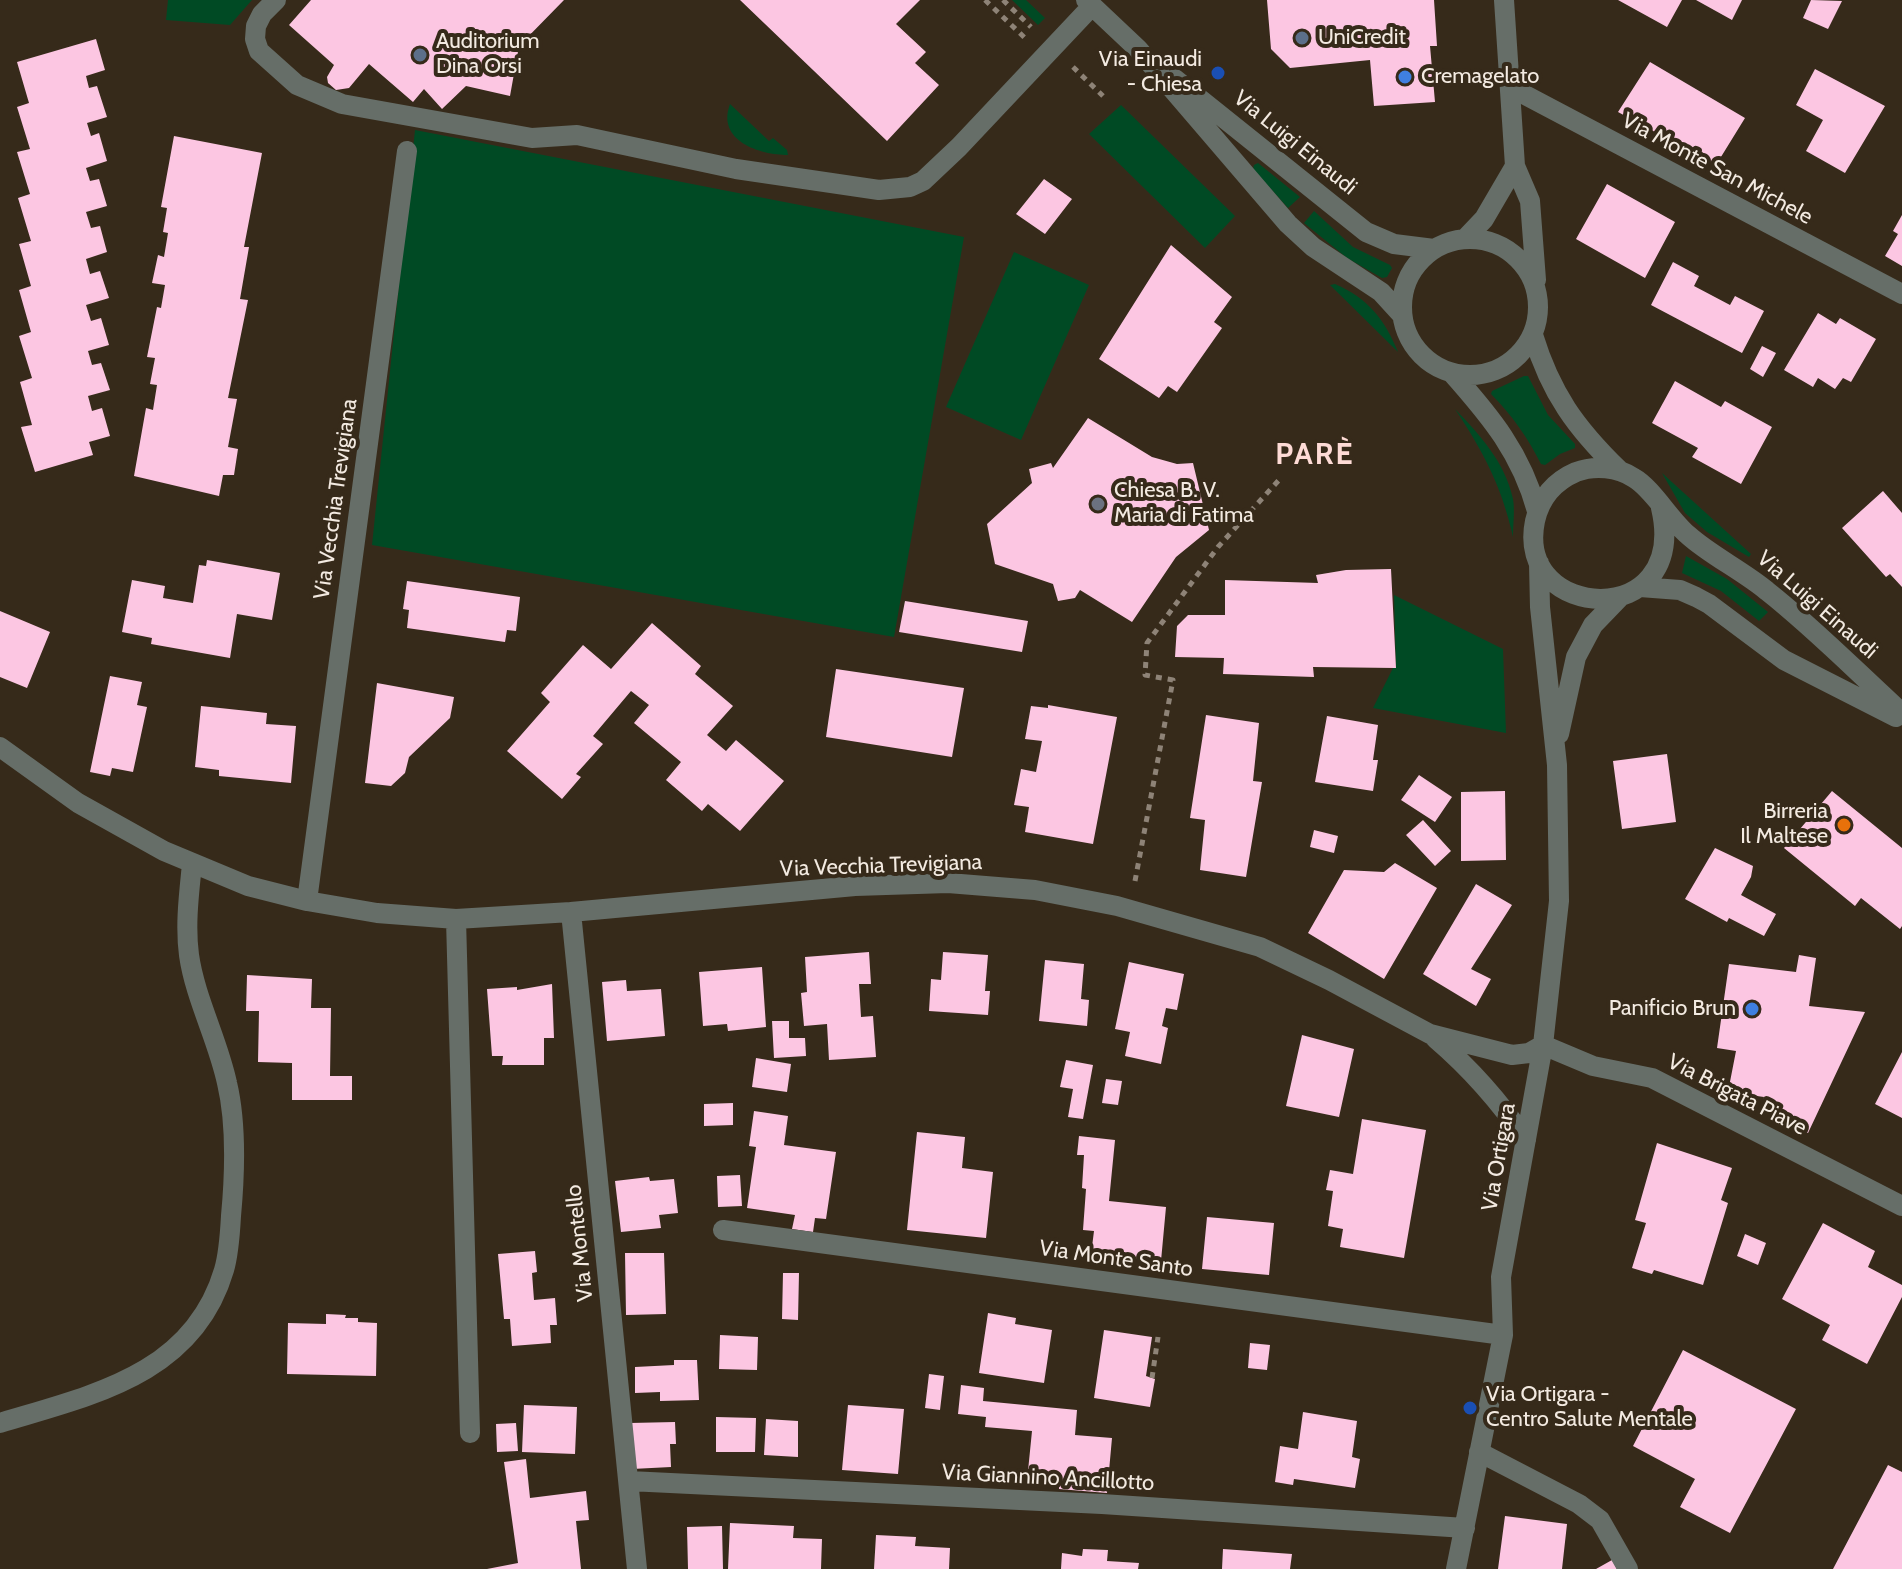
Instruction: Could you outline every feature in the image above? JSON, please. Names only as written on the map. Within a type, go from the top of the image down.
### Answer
[{"type":"street","points":[[276,0],[262,14],[256,26],[255,39],[259,51],[297,85],[342,104],[532,138],[577,135],[736,169],[866,190],[893,190],[923,181],[1044,56],[1089,3]]},
{"type":"street","points":[[1504,0],[1515,166],[1530,201],[1536,290]]},
{"type":"street","name":"Via Luigi Einaudi","points":[[1089,3],[1138,49],[1366,232],[1394,244],[1434,249],[1465,239],[1485,240],[1504,247],[1520,259],[1536,290],[1538,321],[1533,335],[1563,406],[1619,470],[1636,478],[1650,491],[1661,508],[1689,537],[1743,572],[1787,606],[1902,713]]},
{"type":"street","name":"Via Luigi Einaudi","points":[[1138,49],[1288,224],[1313,247],[1381,292],[1402,315],[1407,335],[1418,352],[1433,365],[1452,373],[1506,438],[1529,483],[1537,511],[1533,529],[1539,563]]},
{"type":"street","name":"Via Monte San Michele","points":[[1510,87],[1902,294]]},
{"type":"street","name":"Via Vecchia Trevigiana","points":[[307,901],[407,151]]},
{"type":"street","points":[[1465,239],[1484,219],[1515,166]]},
{"type":"street","points":[[1402,315],[1403,295],[1409,276],[1434,249]]},
{"type":"street","points":[[1452,373],[1471,376],[1490,373],[1508,365],[1522,352],[1533,335]]},
{"type":"street","points":[[1537,511],[1547,494],[1561,480],[1579,471],[1598,468],[1619,470]]},
{"type":"street","points":[[1539,563],[1550,579],[1582,599],[1601,601],[1620,597],[1640,587],[1655,571],[1664,551],[1666,529],[1661,508]]},
{"type":"street","name":"Via Ortigara","points":[[1456,1569],[1503,1335],[1501,1277],[1543,1045],[1559,901],[1556,749],[1540,607],[1539,563]]},
{"type":"street","name":"Via Luigi Einaudi","points":[[1640,587],[1680,590],[1709,604],[1784,660],[1902,720]]},
{"type":"street","name":"Via Ortigara","points":[[1556,749],[1576,657],[1593,625],[1620,597]]},
{"type":"street","name":"Via Vecchia Trevigiana","points":[[0,747],[78,803],[192,864],[248,886],[307,901],[377,913],[456,919],[571,912],[855,886],[948,883],[1035,890],[1117,906],[1260,947],[1430,1034],[1512,1055],[1529,1053],[1543,1045]]},
{"type":"street","points":[[0,1423],[105,1391],[154,1365],[183,1340],[204,1316],[224,1269],[233,1198],[233,1130],[228,1085],[189,956],[187,923],[192,864]]},
{"type":"street","name":"Via Montello","points":[[571,912],[637,1569]]},
{"type":"street","points":[[456,919],[470,1433]]},
{"type":"street","name":"Via Vecchia Trevigiana","points":[[1430,1034],[1465,1064],[1504,1107],[1526,1140]]},
{"type":"street","name":"Via Brigata Piave","points":[[1543,1045],[1593,1066],[1652,1078],[1902,1206]]},
{"type":"street","name":"Via Monte Santo","points":[[723,1230],[1503,1335]]},
{"type":"street","points":[[1479,1452],[1579,1504],[1600,1520],[1628,1569]]},
{"type":"street","name":"Via Giannino Ancillotto","points":[[629,1481],[1071,1503],[1465,1528]]},
{"type":"path","points":[[985,0],[1044,56]]},
{"type":"path","points":[[1003,0],[1035,30]]},
{"type":"path","points":[[1071,65],[1103,96]]},
{"type":"path","points":[[1134,886],[1173,680],[1145,675],[1147,643],[1218,547],[1279,480]]},
{"type":"path","points":[[1152,1378],[1158,1337]]},
{"type":"green space","points":[[168,0],[252,0],[230,25],[166,20]]},
{"type":"green space","points":[[1012,0],[1026,0],[1045,18],[1038,25]]},
{"type":"green space","points":[[730,104],[769,141],[773,138],[787,150],[788,155],[754,149],[735,136],[729,128],[727,117]]},
{"type":"green space","points":[[1121,105],[1235,216],[1205,248],[1089,134]]},
{"type":"green space","points":[[415,130],[964,237],[894,637],[372,545]]},
{"type":"green space","points":[[1258,163],[1300,197],[1288,208],[1253,169]]},
{"type":"green space","points":[[1314,211],[1353,247],[1390,265],[1392,268],[1387,277],[1382,278],[1347,258],[1304,223]]},
{"type":"green space","points":[[1014,252],[1089,285],[1021,440],[946,407]]},
{"type":"green space","points":[[1335,284],[1357,296],[1374,311],[1398,352],[1330,285]]},
{"type":"green space","points":[[1528,376],[1548,415],[1575,444],[1575,448],[1545,465],[1541,464],[1519,427],[1491,394]]},
{"type":"green space","points":[[1455,409],[1482,439],[1504,473],[1513,499],[1513,537],[1490,470]]},
{"type":"green space","points":[[1662,473],[1751,554],[1749,557],[1707,532],[1685,513]]},
{"type":"green space","points":[[1686,556],[1727,579],[1768,612],[1759,621],[1721,591],[1682,573]]},
{"type":"green space","points":[[1394,595],[1503,649],[1506,733],[1373,708],[1393,668],[1396,668]]},
{"type":"building","name":"Auditorium Dina Orsi","points":[[311,0],[564,0],[519,46],[510,96],[466,86],[442,109],[424,89],[413,102],[369,64],[349,88],[336,90],[328,83],[327,77],[334,65],[289,25]]},
{"type":"building","points":[[740,0],[920,0],[896,24],[926,52],[915,63],[939,85],[887,141]]},
{"type":"building","points":[[1267,0],[1434,0],[1437,46],[1430,46],[1435,102],[1374,106],[1370,60],[1290,68],[1271,49]]},
{"type":"building","points":[[1618,0],[1682,0],[1667,27]]},
{"type":"building","points":[[1696,0],[1742,0],[1732,20]]},
{"type":"building","points":[[1811,0],[1842,1],[1828,29],[1803,18]]},
{"type":"building","points":[[96,39],[105,70],[86,76],[89,88],[97,86],[107,117],[87,123],[91,136],[99,133],[107,161],[86,168],[90,181],[99,179],[107,206],[86,212],[91,228],[100,226],[107,252],[86,259],[90,274],[100,271],[109,298],[86,305],[91,321],[101,318],[109,345],[88,351],[92,365],[101,363],[110,390],[88,396],[92,411],[102,408],[110,436],[89,442],[93,455],[35,472],[21,427],[32,425],[20,382],[32,378],[19,336],[31,332],[19,290],[31,286],[19,244],[31,241],[18,198],[30,194],[17,152],[30,149],[17,107],[29,103],[17,62]]},
{"type":"building","points":[[1650,62],[1745,118],[1716,165],[1618,112]]},
{"type":"building","points":[[1815,69],[1885,106],[1845,173],[1806,151],[1823,120],[1796,105]]},
{"type":"building","points":[[174,136],[262,153],[244,247],[249,247],[240,299],[248,300],[228,398],[237,399],[228,447],[238,449],[234,475],[223,475],[219,496],[134,476],[146,408],[153,410],[157,385],[150,384],[155,358],[147,357],[157,307],[161,308],[165,285],[152,283],[158,255],[164,257],[168,233],[163,232],[167,208],[161,207]]},
{"type":"building","points":[[1044,179],[1072,199],[1045,234],[1016,214]]},
{"type":"building","points":[[1607,184],[1675,222],[1645,278],[1576,239]]},
{"type":"building","points":[[1902,215],[1902,266],[1885,256],[1898,234],[1893,231]]},
{"type":"building","points":[[1171,245],[1232,297],[1214,322],[1222,328],[1177,392],[1168,386],[1159,398],[1099,359]]},
{"type":"building","points":[[1673,262],[1699,276],[1694,286],[1730,305],[1735,296],[1764,311],[1742,353],[1651,305]]},
{"type":"building","points":[[1818,313],[1836,324],[1840,318],[1876,339],[1851,382],[1843,378],[1835,389],[1818,378],[1813,387],[1784,370]]},
{"type":"building","points":[[1762,346],[1776,353],[1763,377],[1750,369]]},
{"type":"building","points":[[1675,381],[1721,407],[1725,401],[1772,427],[1741,484],[1692,457],[1698,448],[1652,423]]},
{"type":"building","name":"Chiesa B. V. Maria di Fatima","points":[[1088,418],[1152,457],[1177,464],[1193,463],[1209,530],[1176,557],[1132,622],[1080,590],[1075,598],[1058,601],[1053,584],[995,564],[987,524],[1032,483],[1029,469],[1051,463],[1053,468]]},
{"type":"building","points":[[1883,491],[1902,513],[1902,587],[1890,574],[1886,577],[1842,528]]},
{"type":"building","points":[[207,560],[280,573],[272,620],[237,614],[230,658],[151,644],[152,638],[122,632],[132,580],[165,586],[163,598],[193,603],[199,565],[206,566]]},
{"type":"building","points":[[1391,569],[1396,668],[1313,667],[1314,677],[1223,674],[1224,658],[1175,657],[1177,626],[1188,615],[1225,615],[1225,580],[1318,583],[1316,575],[1346,570]]},
{"type":"building","points":[[407,581],[520,597],[516,631],[507,630],[505,642],[407,628],[409,610],[403,609]]},
{"type":"building","points":[[905,601],[1028,621],[1022,652],[899,632]]},
{"type":"building","points":[[0,611],[50,632],[27,688],[0,677]]},
{"type":"building","points":[[652,623],[701,666],[695,674],[733,706],[707,735],[726,751],[736,740],[784,781],[740,831],[708,804],[702,811],[666,780],[681,762],[634,723],[649,705],[631,691],[593,736],[603,744],[576,774],[581,777],[562,799],[507,751],[550,702],[541,693],[583,645],[611,669]]},
{"type":"building","points":[[836,669],[964,688],[952,757],[826,737]]},
{"type":"building","points":[[110,676],[142,682],[137,705],[147,707],[133,772],[112,768],[110,776],[90,772]]},
{"type":"building","points":[[377,683],[454,697],[450,718],[409,757],[405,773],[391,786],[365,783]]},
{"type":"building","points":[[1048,705],[1117,717],[1093,844],[1025,832],[1029,807],[1014,805],[1021,769],[1036,772],[1042,741],[1025,739],[1031,706],[1048,708]]},
{"type":"building","points":[[201,706],[267,713],[266,724],[296,726],[291,783],[219,776],[219,770],[195,767]]},
{"type":"building","points":[[1206,715],[1259,723],[1253,781],[1262,782],[1246,877],[1200,870],[1205,820],[1190,818]]},
{"type":"building","points":[[1327,716],[1378,725],[1373,760],[1378,760],[1373,791],[1315,782]]},
{"type":"building","points":[[1667,754],[1676,822],[1622,829],[1613,761]]},
{"type":"building","points":[[1419,775],[1452,797],[1435,822],[1401,800]]},
{"type":"building","points":[[1505,791],[1506,860],[1461,861],[1461,792]]},
{"type":"building","points":[[1832,791],[1902,848],[1900,929],[1861,898],[1855,906],[1784,848]]},
{"type":"building","points":[[1423,820],[1451,851],[1435,866],[1406,835]]},
{"type":"building","points":[[1314,830],[1338,836],[1334,853],[1310,847]]},
{"type":"building","points":[[1715,848],[1753,866],[1741,895],[1776,914],[1764,936],[1729,918],[1727,922],[1685,899]]},
{"type":"building","points":[[1395,863],[1437,888],[1384,979],[1308,933],[1344,870],[1384,872]]},
{"type":"building","points":[[1476,884],[1512,905],[1471,969],[1491,979],[1476,1006],[1423,974]]},
{"type":"building","points":[[869,952],[871,984],[859,984],[861,1017],[873,1016],[876,1057],[829,1060],[827,1024],[804,1026],[801,993],[807,992],[805,957]]},
{"type":"building","points":[[943,952],[988,955],[985,991],[990,991],[988,1015],[929,1011],[931,979],[941,980]]},
{"type":"building","points":[[1799,955],[1816,958],[1809,1006],[1865,1012],[1808,1133],[1761,1108],[1764,1097],[1728,1092],[1736,1051],[1717,1048],[1729,964],[1796,972]]},
{"type":"building","points":[[1045,960],[1084,964],[1081,999],[1089,1000],[1087,1026],[1039,1021]]},
{"type":"building","points":[[1129,962],[1184,974],[1177,1010],[1166,1008],[1162,1026],[1168,1028],[1161,1064],[1125,1056],[1130,1032],[1115,1029]]},
{"type":"building","points":[[762,967],[766,1027],[728,1031],[727,1024],[703,1026],[699,972]]},
{"type":"building","points":[[247,975],[312,979],[311,1008],[331,1008],[330,1076],[352,1076],[352,1100],[292,1100],[292,1063],[258,1062],[259,1011],[246,1011]]},
{"type":"building","points":[[626,980],[627,991],[661,989],[665,1036],[607,1041],[602,982]]},
{"type":"building","points":[[552,984],[554,1038],[544,1038],[544,1065],[502,1065],[503,1056],[492,1056],[487,989],[517,987],[517,990]]},
{"type":"building","points":[[772,1021],[789,1021],[789,1038],[805,1038],[806,1056],[774,1058]]},
{"type":"building","points":[[1302,1035],[1354,1049],[1339,1117],[1286,1106]]},
{"type":"building","points":[[1902,1052],[1902,1118],[1875,1104]]},
{"type":"building","points":[[756,1058],[791,1064],[787,1092],[752,1087]]},
{"type":"building","points":[[1066,1060],[1093,1065],[1083,1119],[1068,1117],[1073,1089],[1060,1087]]},
{"type":"building","points":[[1106,1079],[1122,1081],[1118,1105],[1102,1103]]},
{"type":"building","points":[[733,1103],[733,1125],[704,1126],[704,1104]]},
{"type":"building","points":[[754,1111],[788,1116],[784,1145],[836,1152],[826,1219],[815,1218],[813,1232],[792,1229],[795,1215],[747,1208],[756,1147],[749,1146]]},
{"type":"building","points":[[1362,1119],[1426,1130],[1404,1258],[1340,1247],[1343,1229],[1328,1226],[1333,1191],[1326,1190],[1330,1170],[1353,1174]]},
{"type":"building","points":[[917,1132],[965,1137],[962,1168],[993,1172],[986,1238],[907,1230]]},
{"type":"building","points":[[1079,1136],[1115,1140],[1109,1201],[1166,1207],[1161,1261],[1091,1255],[1094,1231],[1083,1230],[1086,1189],[1082,1188],[1084,1155],[1077,1155]]},
{"type":"building","points":[[1657,1143],[1732,1168],[1721,1200],[1728,1203],[1703,1285],[1654,1270],[1652,1274],[1632,1268],[1646,1223],[1635,1220]]},
{"type":"building","points":[[740,1175],[742,1206],[718,1207],[717,1176]]},
{"type":"building","points":[[649,1177],[650,1181],[674,1179],[678,1213],[659,1215],[661,1228],[621,1232],[615,1181]]},
{"type":"building","points":[[1207,1217],[1274,1223],[1269,1275],[1202,1269]]},
{"type":"building","points":[[1823,1223],[1875,1251],[1868,1267],[1902,1285],[1902,1297],[1867,1364],[1822,1340],[1830,1325],[1782,1299]]},
{"type":"building","points":[[1745,1234],[1766,1243],[1758,1265],[1737,1256]]},
{"type":"building","points":[[535,1251],[537,1272],[532,1273],[534,1300],[555,1298],[557,1325],[550,1325],[551,1343],[512,1346],[510,1319],[504,1319],[498,1254]]},
{"type":"building","points":[[625,1253],[664,1253],[666,1314],[626,1315]]},
{"type":"building","points":[[783,1273],[799,1273],[798,1320],[782,1319]]},
{"type":"building","points":[[988,1313],[1016,1318],[1015,1324],[1052,1330],[1044,1383],[979,1373]]},
{"type":"building","points":[[326,1314],[346,1315],[345,1318],[358,1318],[358,1322],[377,1323],[376,1376],[287,1374],[288,1323],[326,1324]]},
{"type":"building","points":[[1104,1330],[1152,1337],[1146,1376],[1155,1379],[1150,1407],[1094,1398]]},
{"type":"building","points":[[720,1335],[758,1337],[757,1370],[719,1369]]},
{"type":"building","points":[[1250,1343],[1270,1345],[1267,1370],[1248,1368]]},
{"type":"building","points":[[1683,1350],[1796,1409],[1730,1533],[1680,1507],[1695,1479],[1633,1446]]},
{"type":"building","points":[[674,1360],[697,1360],[699,1400],[660,1401],[660,1392],[635,1393],[635,1367],[674,1365]]},
{"type":"building","points":[[929,1374],[944,1376],[940,1410],[925,1408]]},
{"type":"building","points":[[961,1385],[984,1388],[983,1401],[1077,1410],[1075,1435],[1112,1438],[1107,1493],[1059,1489],[1059,1484],[1027,1481],[1032,1431],[985,1427],[986,1417],[958,1414]]},
{"type":"building","points":[[524,1405],[577,1407],[575,1454],[522,1452]]},
{"type":"building","points":[[848,1405],[904,1409],[898,1474],[842,1470]]},
{"type":"building","points":[[1303,1412],[1357,1421],[1352,1457],[1360,1459],[1355,1488],[1294,1479],[1293,1485],[1275,1482],[1280,1446],[1298,1449]]},
{"type":"building","points":[[716,1417],[756,1418],[755,1452],[716,1452]]},
{"type":"building","points":[[766,1419],[798,1421],[798,1457],[764,1455]]},
{"type":"building","points":[[675,1422],[676,1444],[670,1444],[671,1467],[632,1469],[630,1423]]},
{"type":"building","points":[[516,1423],[518,1451],[497,1452],[496,1424]]},
{"type":"building","points":[[526,1459],[530,1498],[586,1491],[589,1520],[576,1521],[581,1569],[487,1569],[518,1563],[504,1462]]},
{"type":"building","points":[[1888,1465],[1902,1472],[1902,1569],[1833,1569]]},
{"type":"building","points":[[1505,1516],[1567,1524],[1562,1569],[1498,1569]]},
{"type":"building","points":[[730,1523],[794,1526],[793,1538],[822,1539],[821,1569],[728,1569]]},
{"type":"building","points":[[722,1526],[723,1569],[688,1569],[687,1527]]},
{"type":"building","points":[[876,1535],[916,1537],[915,1546],[950,1548],[949,1569],[874,1569]]},
{"type":"building","points":[[1083,1549],[1108,1550],[1107,1561],[1139,1563],[1138,1569],[1061,1569],[1062,1553],[1082,1556]]},
{"type":"building","points":[[1223,1549],[1292,1554],[1290,1569],[1222,1569]]},
{"type":"building","points":[[1612,1560],[1617,1569],[1596,1569]]},
{"type":"place","name":"UniCredit","points":[[1302,38]]},
{"type":"place","name":"Auditorium Dina Orsi","points":[[420,55]]},
{"type":"place","name":"Via Einaudi - Chiesa","points":[[1218,73]]},
{"type":"place","name":"Cremagelato","points":[[1405,77]]},
{"type":"place","name":"Chiesa B. V. Maria di Fatima","points":[[1098,504]]},
{"type":"place","name":"Birreria Il Maltese","points":[[1844,825]]},
{"type":"place","name":"Panificio Brun","points":[[1752,1009]]},
{"type":"place","name":"Via Ortigara - Centro Salute Mentale","points":[[1470,1408]]},
{"type":"district","name":"PARÈ","points":[[1315,455]]}]
